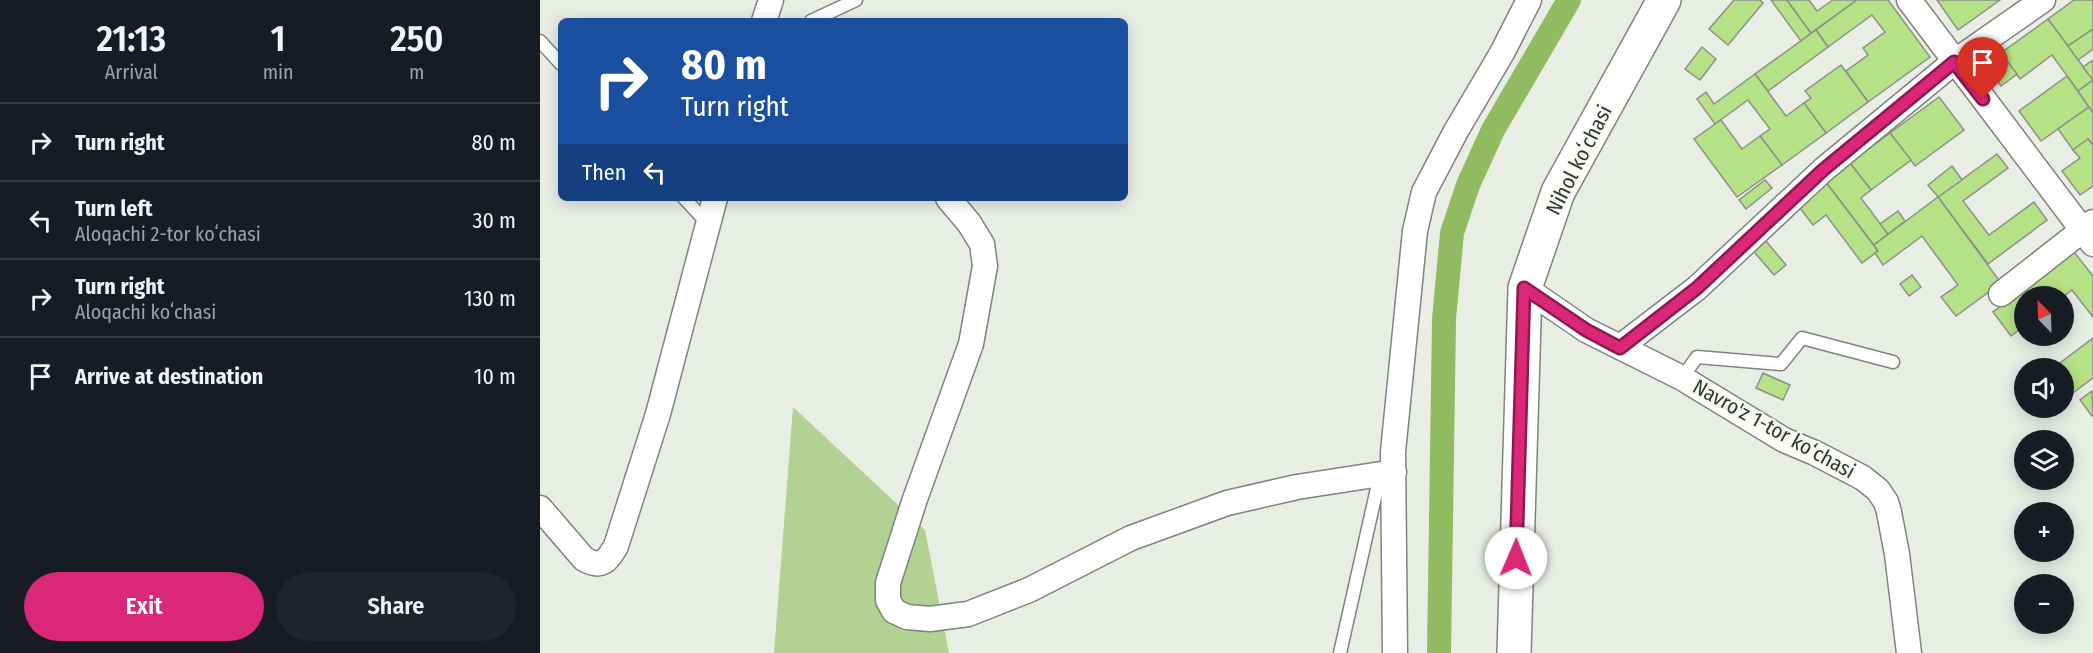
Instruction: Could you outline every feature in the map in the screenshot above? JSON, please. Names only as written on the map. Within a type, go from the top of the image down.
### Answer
[{"type":"main road","name":"Nihol koʻchasi","points":[[1514,653],[1524,288],[1558,192],[1664,0]]},
{"type":"street","points":[[1395,653],[1387,473],[1394,452],[1414,231],[1424,192],[1529,0]]},
{"type":"street","points":[[1909,0],[1954,62],[2089,232],[2001,294]]},
{"type":"street","points":[[1620,348],[1697,288],[1823,170],[1954,62],[2043,0]]},
{"type":"street","points":[[540,508],[584,559],[593,564],[602,564],[609,558],[616,546],[658,414],[714,201]]},
{"type":"street","points":[[951,201],[969,223],[982,244],[985,266],[971,344],[915,498],[888,583],[888,600],[894,611],[907,617],[930,619],[968,614],[1029,590],[1131,538],[1227,503],[1297,487],[1387,473]]},
{"type":"street","points":[[1524,288],[1586,330],[1682,378],[1774,434],[1863,478],[1878,490],[1889,512],[1897,554],[1909,653]]},
{"type":"lane","points":[[817,18],[856,0]]},
{"type":"lane","points":[[540,41],[558,61]]},
{"type":"lane","points":[[687,201],[708,224]]},
{"type":"lane","points":[[1682,378],[1696,357],[1781,364],[1802,338],[1893,362]]},
{"type":"lane","points":[[1340,653],[1387,473]]},
{"type":"green space","points":[[793,407],[925,530],[949,653],[774,653]]},
{"type":"building","points":[[1734,0],[1760,0],[1763,3],[1728,45],[1709,29]]},
{"type":"building","points":[[1771,0],[1787,0],[1811,33],[1801,41]]},
{"type":"building","points":[[1787,0],[1809,0],[1817,11],[1833,0],[1857,0],[1811,33]]},
{"type":"building","points":[[1857,0],[1888,0],[1930,57],[1868,102],[1846,71],[1868,55],[1863,48],[1885,32],[1872,15],[1828,47],[1816,30]]},
{"type":"building","points":[[1937,0],[2000,0],[1958,30]]},
{"type":"building","points":[[2074,0],[2093,0],[2093,29],[2068,46],[2048,19]]},
{"type":"building","points":[[2048,19],[2093,80],[2078,91],[2052,55],[2020,79],[2001,53]]},
{"type":"building","points":[[2093,29],[2093,49],[2078,60],[2068,46]]},
{"type":"building","points":[[1816,30],[1828,47],[1768,91],[1755,74]]},
{"type":"building","points":[[1702,47],[1716,59],[1700,80],[1685,69]]},
{"type":"building","points":[[2001,53],[2017,74],[2001,86],[1985,64]]},
{"type":"building","points":[[2093,60],[2093,80],[2083,67]]},
{"type":"building","points":[[1841,65],[1868,102],[1826,133],[1804,103],[1811,98],[1805,91]]},
{"type":"building","points":[[1755,74],[1786,116],[1804,103],[1826,133],[1782,165],[1760,136],[1770,129],[1748,100],[1715,124],[1697,99],[1706,92],[1714,104]]},
{"type":"building","points":[[2067,76],[2089,107],[2041,141],[2019,111]]},
{"type":"building","points":[[2093,80],[2093,113],[2078,91]]},
{"type":"building","points":[[1939,97],[1964,130],[1915,166],[1890,133]]},
{"type":"building","points":[[2089,107],[2093,113],[2093,143],[2088,139],[2073,150],[2058,129]]},
{"type":"building","points":[[1721,120],[1742,149],[1760,136],[1782,165],[1737,197],[1694,139]]},
{"type":"building","points":[[1890,133],[1911,160],[1871,190],[1850,163]]},
{"type":"building","points":[[2088,139],[2093,143],[2093,186],[2080,195],[2062,171],[2080,158],[2073,150]]},
{"type":"building","points":[[1997,154],[2008,168],[1963,201],[1989,235],[2034,202],[2047,220],[1988,264],[1938,197]]},
{"type":"building","points":[[1850,163],[1871,190],[1861,198],[1888,234],[1874,245],[1825,181]]},
{"type":"building","points":[[1952,166],[1962,180],[1938,197],[1928,185]]},
{"type":"building","points":[[1765,180],[1772,188],[1746,209],[1739,200]]},
{"type":"building","points":[[1825,181],[1878,251],[1862,263],[1826,215],[1813,225],[1796,203]]},
{"type":"building","points":[[1938,197],[2001,283],[1956,316],[1941,297],[1958,285],[1922,236],[1883,265],[1875,253],[1878,251],[1874,245]]},
{"type":"building","points":[[1898,211],[1905,221],[1888,234],[1880,224]]},
{"type":"building","points":[[1761,235],[1786,265],[1774,275],[1749,246]]},
{"type":"building","points":[[2074,252],[2093,276],[2093,317],[2074,293],[2074,286],[2028,286]]},
{"type":"building","points":[[1912,275],[1921,287],[1909,296],[1900,284]]},
{"type":"building","points":[[2014,296],[2014,334],[2011,336],[1993,312]]},
{"type":"building","points":[[2093,338],[2093,378],[2074,392],[2074,358],[2067,358]]},
{"type":"building","points":[[1763,373],[1790,385],[1783,400],[1756,388]]},
{"type":"building","points":[[2092,391],[2093,415],[2092,416],[2080,400]]},
{"type":"waterway","points":[[1439,653],[1444,319],[1452,233],[1468,185],[1493,130],[1569,0]]},
{"type":"route","points":[[1516,558],[1524,288],[1586,330],[1620,348],[1697,288],[1823,170],[1954,62],[1983,99]]}]
